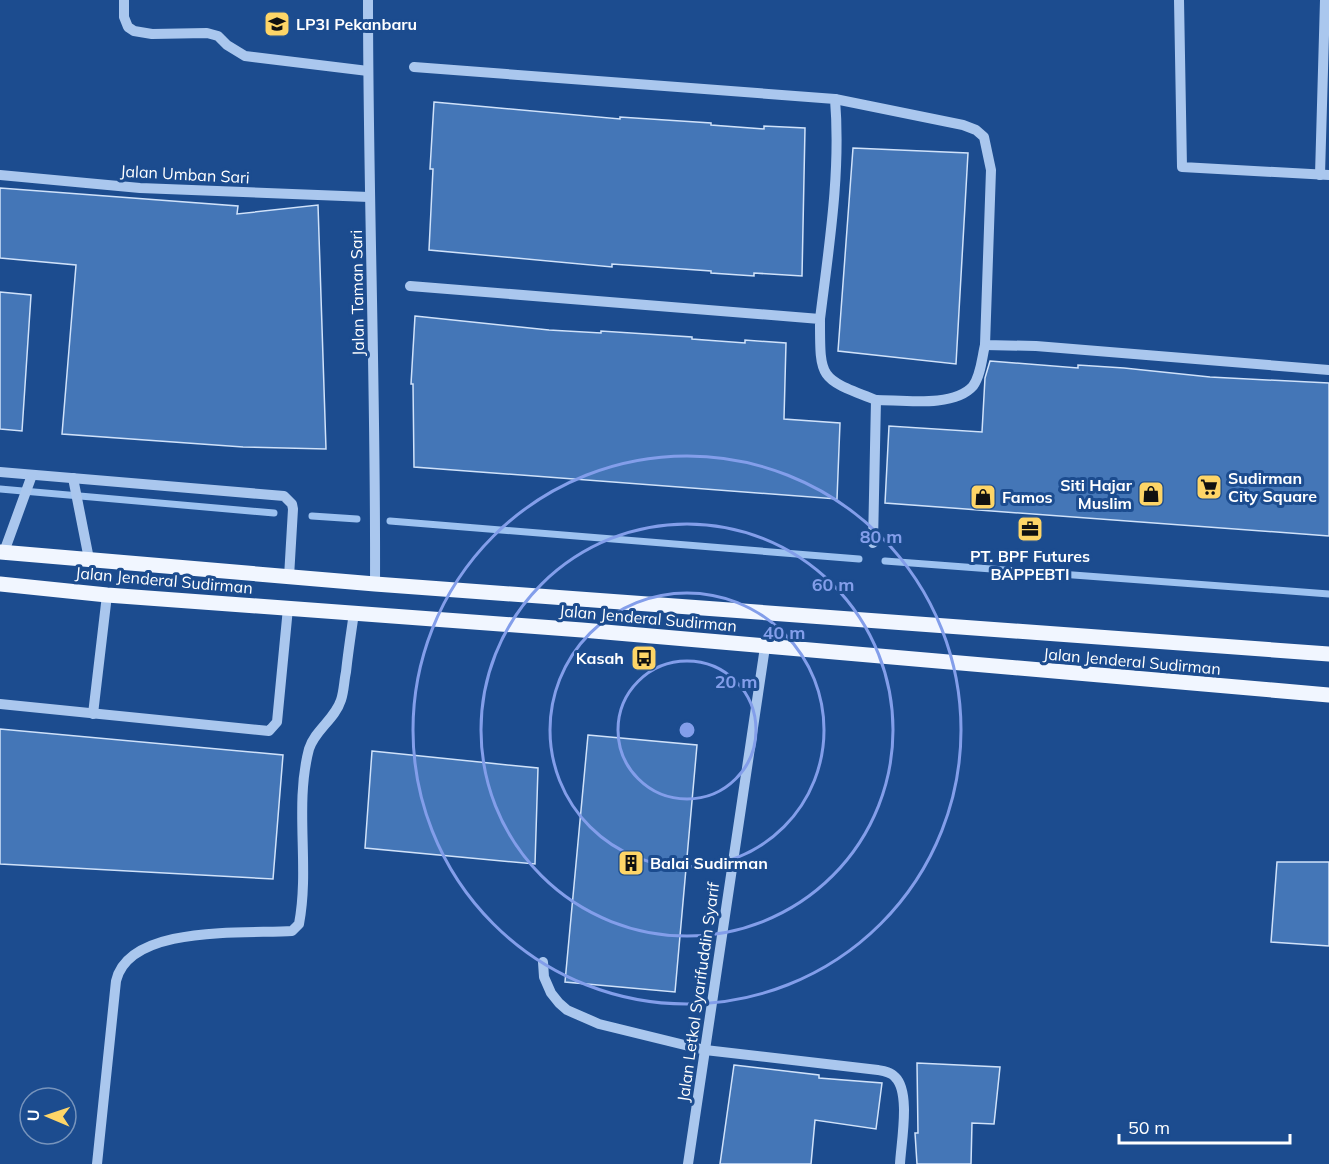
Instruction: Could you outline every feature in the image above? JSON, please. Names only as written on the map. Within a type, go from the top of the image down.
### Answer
[{"type":"main road","name":"Jalan Jenderal Sudirman","points":[[2,552],[375,584],[1329,654]]},
{"type":"main road","name":"Jalan Jenderal Sudirman","points":[[0,584],[582,630],[1329,695]]},
{"type":"street","points":[[124,0],[124,17],[128,27],[134,31],[152,34],[207,33],[218,36],[227,45],[245,56],[368,71]]},
{"type":"street","name":"Jalan Taman Sari","points":[[368,0],[369,197],[376,496],[375,584]]},
{"type":"street","points":[[1179,0],[1182,167],[1325,175],[1325,0]]},
{"type":"street","points":[[414,67],[835,99],[963,125],[976,130],[984,137],[992,170],[985,345],[973,386],[951,399],[938,401],[876,400],[834,383],[825,373],[820,358],[820,319],[834,186],[837,128],[835,99]]},
{"type":"street","name":"Jalan Umban Sari","points":[[0,175],[140,188],[369,197]]},
{"type":"street","points":[[410,286],[820,319]]},
{"type":"street","points":[[985,345],[1036,346],[1329,370]]},
{"type":"street","points":[[873,543],[876,400]]},
{"type":"street","points":[[0,472],[30,478],[74,482],[284,496],[293,508],[289,577]]},
{"type":"street","points":[[2,552],[30,478]]},
{"type":"street","points":[[74,482],[89,559]]},
{"type":"street","points":[[93,714],[107,594]]},
{"type":"street","points":[[0,704],[269,731],[277,722],[288,608]]},
{"type":"street","points":[[97,1164],[116,981],[123,963],[142,951],[172,939],[193,934],[292,931],[299,924],[304,871],[303,788],[309,748],[315,736],[335,713],[342,699],[354,613]]},
{"type":"street","name":"Jalan Letkol Syarifuddin Syarif","points":[[688,1164],[765,646]]},
{"type":"street","points":[[543,962],[544,977],[551,993],[567,1010],[599,1024],[705,1050],[890,1073],[902,1087],[904,1098],[900,1164]]},
{"type":"building","points":[[434,102],[620,119],[620,117],[711,123],[711,125],[764,129],[764,126],[805,128],[802,276],[754,273],[754,276],[612,264],[612,267],[429,250]]},
{"type":"building","points":[[853,148],[968,153],[956,364],[838,351]]},
{"type":"building","points":[[0,188],[238,206],[237,214],[318,205],[326,449],[243,447],[62,434],[76,265],[0,258]]},
{"type":"building","points":[[0,292],[31,295],[22,431],[0,429]]},
{"type":"building","points":[[415,316],[549,330],[692,337],[692,339],[745,343],[745,340],[786,343],[784,419],[840,423],[837,499],[414,467],[413,384],[411,384]]},
{"type":"building","points":[[990,361],[1329,383],[1329,536],[885,503],[889,426],[982,432],[985,378]]},
{"type":"building","points":[[0,729],[283,755],[273,879],[0,864]]},
{"type":"building","name":"Balai Sudirman","points":[[588,735],[697,745],[675,992],[565,982]]},
{"type":"building","points":[[372,751],[538,768],[535,864],[365,848]]},
{"type":"building","points":[[1277,862],[1329,862],[1329,946],[1271,942]]},
{"type":"building","points":[[917,1063],[1000,1067],[994,1124],[972,1123],[971,1164],[917,1164],[915,1133],[918,1133]]},
{"type":"building","points":[[734,1065],[819,1075],[819,1078],[882,1083],[876,1129],[815,1120],[811,1164],[720,1164]]},
{"type":"waterway","points":[[0,489],[274,513]]},
{"type":"waterway","points":[[312,516],[357,519]]},
{"type":"waterway","points":[[390,521],[859,559]]},
{"type":"waterway","points":[[885,561],[1329,594]]},
{"type":"place","name":"LP3I Pekanbaru","points":[[277,24]]},
{"type":"place","name":"Sudirman City Square","points":[[1209,487]]},
{"type":"place","name":"Siti Hajar Muslim","points":[[1151,494]]},
{"type":"place","name":"Famos","points":[[983,497]]},
{"type":"place","name":"PT. BPF Futures BAPPEBTI","points":[[1030,529]]},
{"type":"place","name":"Kasah","points":[[644,658]]},
{"type":"place","name":"Balai Sudirman","points":[[631,863]]}]
